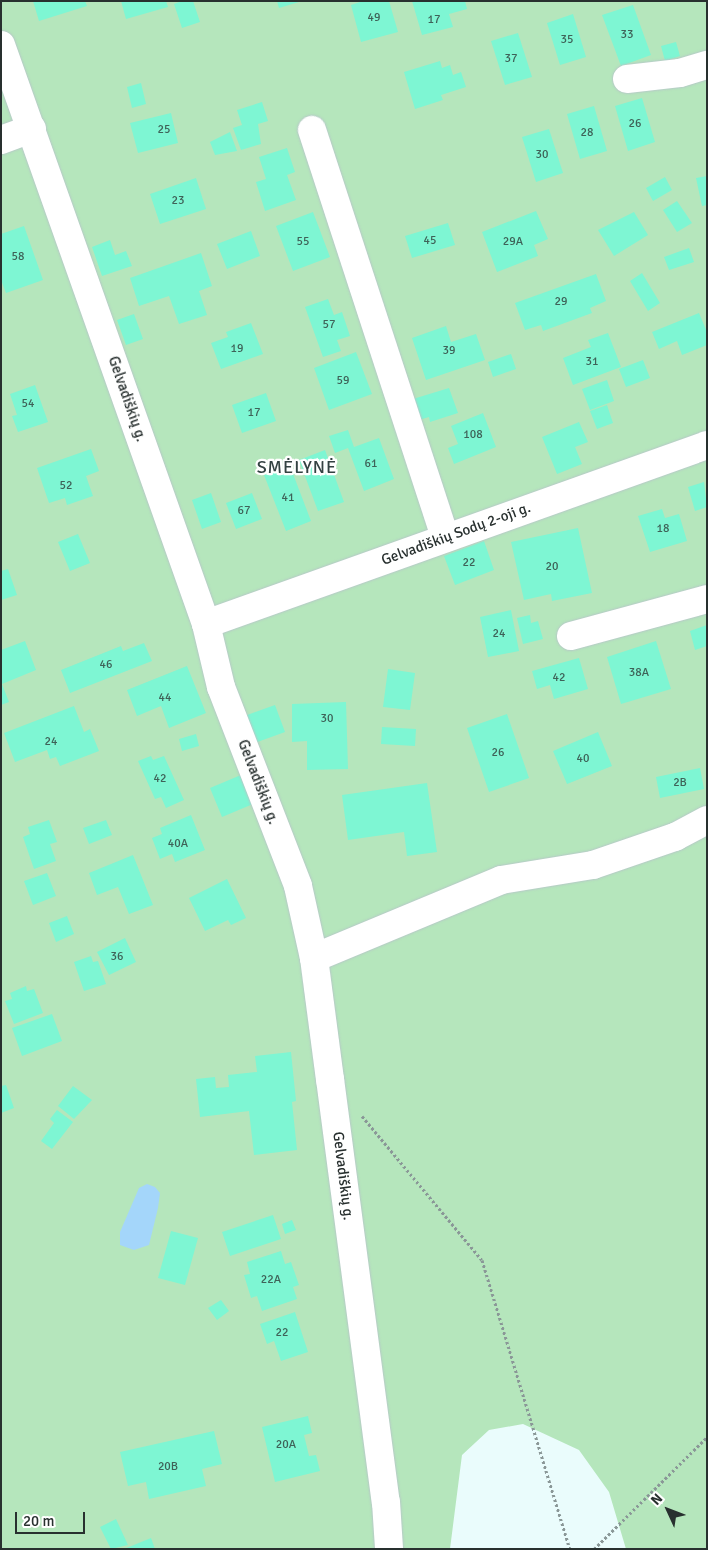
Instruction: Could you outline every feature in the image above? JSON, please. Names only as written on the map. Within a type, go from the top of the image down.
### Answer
[{"type":"street","name":"Gelvadiškių g.","points":[[1,45],[206,624],[221,687],[298,886],[314,958],[384,1493],[389,1549]]},
{"type":"street","points":[[627,80],[680,73],[707,65]]},
{"type":"street","points":[[1,140],[32,129]]},
{"type":"street","points":[[312,130],[445,538]]},
{"type":"street","name":"Gelvadiškių Sodų 2-oji g.","points":[[206,624],[707,444]]},
{"type":"street","points":[[571,636],[707,599]]},
{"type":"street","points":[[314,958],[501,880],[593,865],[675,837],[707,820]]},
{"type":"path","points":[[356,1109],[482,1260],[570,1549]]},
{"type":"path","points":[[594,1549],[707,1437]]},
{"type":"green space","points":[[1,1],[707,1],[707,1549],[626,1549],[609,1492],[579,1450],[523,1424],[489,1430],[462,1455],[450,1549],[1,1549]]},
{"type":"water","points":[[147,1184],[155,1187],[160,1193],[158,1208],[149,1245],[134,1250],[120,1245],[120,1232],[139,1188]]},
{"type":"building","points":[[33,1],[85,1],[87,6],[39,21]]},
{"type":"building","points":[[121,1],[166,1],[168,7],[126,19]]},
{"type":"building","points":[[182,1],[193,1],[200,22],[182,28],[174,4]]},
{"type":"building","points":[[277,1],[299,1],[299,2],[279,8]]},
{"type":"building","points":[[363,1],[389,1],[398,32],[361,42],[351,5]]},
{"type":"building","points":[[412,1],[465,1],[467,9],[449,14],[453,27],[422,35]]},
{"type":"building","points":[[633,5],[651,55],[621,66],[602,15]]},
{"type":"building","points":[[573,14],[586,57],[560,65],[547,23]]},
{"type":"building","points":[[518,33],[532,77],[505,85],[491,41]]},
{"type":"building","points":[[676,42],[680,56],[665,61],[661,46]]},
{"type":"building","points":[[440,61],[442,68],[450,65],[453,75],[461,72],[466,87],[441,95],[443,100],[415,109],[404,72]]},
{"type":"building","points":[[141,83],[146,104],[132,108],[127,87]]},
{"type":"building","points":[[642,98],[655,142],[628,151],[615,106]]},
{"type":"building","points":[[262,102],[268,121],[258,124],[261,144],[241,150],[233,128],[242,125],[237,110]]},
{"type":"building","points":[[594,106],[607,151],[580,159],[567,114]]},
{"type":"building","points":[[171,113],[178,143],[138,153],[130,123]]},
{"type":"building","points":[[549,129],[563,173],[536,182],[522,137]]},
{"type":"building","points":[[230,132],[237,151],[215,155],[210,142]]},
{"type":"building","points":[[287,148],[295,172],[287,175],[296,200],[265,211],[256,182],[266,179],[259,157]]},
{"type":"building","points":[[707,176],[707,205],[702,206],[696,178]]},
{"type":"building","points":[[665,177],[672,190],[653,201],[646,188]]},
{"type":"building","points":[[196,178],[206,209],[160,224],[150,194]]},
{"type":"building","points":[[677,201],[692,223],[677,232],[663,210]]},
{"type":"building","points":[[536,211],[548,239],[534,245],[538,256],[497,272],[482,232]]},
{"type":"building","points":[[313,212],[330,257],[293,271],[276,226]]},
{"type":"building","points":[[634,212],[648,235],[614,256],[598,230]]},
{"type":"building","points":[[448,223],[455,245],[412,258],[405,236]]},
{"type":"building","points":[[24,226],[43,280],[6,293],[1,280],[1,234]]},
{"type":"building","points":[[251,231],[260,256],[227,269],[217,244]]},
{"type":"building","points":[[110,240],[115,255],[126,251],[132,266],[102,276],[92,247]]},
{"type":"building","points":[[689,248],[694,262],[669,270],[664,257]]},
{"type":"building","points":[[201,253],[212,286],[199,291],[207,315],[179,324],[169,296],[139,306],[130,278]]},
{"type":"building","points":[[642,273],[660,303],[648,311],[630,281]]},
{"type":"building","points":[[596,274],[606,301],[590,308],[592,313],[543,331],[541,325],[525,330],[515,303]]},
{"type":"building","points":[[328,299],[334,315],[342,312],[350,336],[337,340],[341,351],[323,357],[305,307]]},
{"type":"building","points":[[699,313],[707,332],[707,345],[682,355],[677,341],[659,349],[652,332]]},
{"type":"building","points":[[134,314],[143,339],[126,345],[117,320]]},
{"type":"building","points":[[251,323],[263,354],[221,369],[211,343],[228,337],[226,332]]},
{"type":"building","points":[[446,326],[451,342],[476,334],[485,360],[426,380],[412,338]]},
{"type":"building","points":[[608,333],[621,367],[573,385],[563,358],[591,347],[588,340]]},
{"type":"building","points":[[356,352],[372,394],[329,410],[314,368]]},
{"type":"building","points":[[511,354],[516,369],[493,377],[488,362]]},
{"type":"building","points":[[643,360],[650,378],[626,387],[619,369]]},
{"type":"building","points":[[607,380],[614,401],[590,410],[582,389]]},
{"type":"building","points":[[35,385],[48,422],[18,432],[12,416],[17,415],[10,394]]},
{"type":"building","points":[[449,388],[458,413],[430,422],[429,417],[419,420],[413,399]]},
{"type":"building","points":[[266,393],[276,421],[242,433],[232,405]]},
{"type":"building","points":[[607,405],[613,423],[597,429],[590,411]]},
{"type":"building","points":[[483,413],[496,447],[454,464],[448,448],[458,444],[451,426]]},
{"type":"building","points":[[579,422],[588,442],[575,447],[582,464],[557,474],[542,437]]},
{"type":"building","points":[[348,430],[354,447],[379,438],[394,479],[364,491],[348,448],[335,453],[329,436]]},
{"type":"building","points":[[91,449],[99,471],[86,476],[93,496],[67,505],[65,498],[49,503],[37,468]]},
{"type":"building","points":[[325,450],[344,502],[318,511],[299,460]]},
{"type":"building","points":[[290,466],[311,521],[286,531],[264,475]]},
{"type":"building","points":[[704,482],[707,507],[695,511],[688,487]]},
{"type":"building","points":[[211,493],[221,522],[202,529],[192,500]]},
{"type":"building","points":[[252,493],[262,519],[236,529],[226,503]]},
{"type":"building","points":[[662,509],[665,518],[679,514],[687,541],[650,552],[638,516]]},
{"type":"building","points":[[578,528],[592,593],[552,601],[551,594],[524,600],[511,542]]},
{"type":"building","points":[[78,534],[90,563],[70,571],[58,542]]},
{"type":"building","points":[[484,541],[494,570],[455,585],[444,556]]},
{"type":"building","points":[[8,569],[17,595],[1,600],[1,571]]},
{"type":"building","points":[[511,610],[519,651],[488,657],[480,617]]},
{"type":"building","points":[[530,615],[531,623],[538,621],[543,639],[523,644],[517,618]]},
{"type":"building","points":[[707,625],[707,646],[695,650],[690,631]]},
{"type":"building","points":[[25,641],[36,670],[2,684],[9,702],[1,705],[1,650]]},
{"type":"building","points":[[656,641],[671,689],[621,704],[607,657]]},
{"type":"building","points":[[144,643],[152,661],[70,693],[61,670],[121,646],[123,651]]},
{"type":"building","points":[[579,658],[588,689],[554,699],[550,685],[537,689],[532,671]]},
{"type":"building","points":[[187,666],[206,713],[169,728],[161,706],[137,716],[127,690]]},
{"type":"building","points":[[388,669],[415,673],[410,710],[383,707]]},
{"type":"building","points":[[346,702],[348,769],[307,770],[307,741],[292,742],[292,704]]},
{"type":"building","points":[[275,705],[285,732],[249,745],[239,718]]},
{"type":"building","points":[[74,706],[84,732],[90,729],[99,751],[60,766],[56,757],[50,759],[47,750],[15,762],[4,733]]},
{"type":"building","points":[[507,714],[529,778],[489,792],[467,728]]},
{"type":"building","points":[[382,727],[416,729],[415,746],[381,744]]},
{"type":"building","points":[[598,732],[612,766],[567,784],[553,751]]},
{"type":"building","points":[[196,734],[199,746],[182,751],[179,739]]},
{"type":"building","points":[[151,756],[153,760],[164,756],[184,800],[166,808],[161,797],[155,799],[138,761]]},
{"type":"building","points":[[700,768],[704,789],[660,798],[656,777]]},
{"type":"building","points":[[241,775],[253,804],[222,817],[210,788]]},
{"type":"building","points":[[427,783],[437,852],[407,856],[404,832],[348,840],[342,795]]},
{"type":"building","points":[[191,815],[205,850],[175,862],[172,854],[160,859],[152,838],[162,834],[160,828]]},
{"type":"building","points":[[49,820],[57,842],[50,844],[56,861],[34,869],[23,837],[30,834],[28,827]]},
{"type":"building","points":[[106,820],[112,835],[89,844],[83,828]]},
{"type":"building","points":[[133,855],[153,905],[129,914],[118,887],[97,895],[89,873]]},
{"type":"building","points":[[47,873],[56,896],[33,905],[24,881]]},
{"type":"building","points":[[227,879],[246,918],[231,925],[228,920],[205,931],[189,898]]},
{"type":"building","points":[[67,916],[74,934],[56,942],[49,923]]},
{"type":"building","points":[[125,938],[136,962],[109,975],[97,952]]},
{"type":"building","points":[[91,956],[93,962],[98,961],[106,984],[84,991],[74,962]]},
{"type":"building","points":[[26,986],[27,991],[34,989],[43,1013],[14,1024],[5,1001],[12,999],[10,993]]},
{"type":"building","points":[[52,1014],[62,1041],[22,1056],[12,1028]]},
{"type":"building","points":[[291,1052],[296,1101],[292,1102],[297,1150],[254,1155],[249,1111],[200,1117],[196,1079],[215,1077],[216,1088],[229,1087],[228,1075],[257,1072],[255,1056]]},
{"type":"building","points":[[6,1085],[14,1108],[1,1113],[1,1086]]},
{"type":"building","points":[[73,1086],[92,1100],[74,1119],[58,1106]]},
{"type":"building","points":[[57,1110],[73,1122],[52,1149],[41,1141],[54,1123],[50,1119]]},
{"type":"building","points":[[273,1215],[281,1239],[230,1256],[222,1232]]},
{"type":"building","points":[[292,1220],[296,1230],[285,1234],[282,1224]]},
{"type":"building","points":[[171,1231],[198,1238],[185,1285],[158,1278]]},
{"type":"building","points":[[281,1251],[285,1264],[291,1262],[299,1285],[293,1287],[297,1299],[262,1311],[257,1296],[251,1298],[244,1275],[250,1274],[247,1262]]},
{"type":"building","points":[[221,1300],[229,1311],[217,1320],[208,1308]]},
{"type":"building","points":[[295,1312],[308,1352],[281,1361],[274,1341],[267,1344],[260,1324]]},
{"type":"building","points":[[308,1416],[312,1433],[304,1435],[309,1456],[316,1455],[320,1471],[275,1482],[262,1427]]},
{"type":"building","points":[[214,1431],[222,1464],[202,1469],[206,1486],[149,1499],[146,1482],[128,1486],[120,1452]]},
{"type":"building","points":[[116,1519],[128,1545],[111,1549],[100,1527]]},
{"type":"building","points":[[151,1538],[155,1549],[124,1549]]},
{"type":"district","name":"SMĖLYNĖ","points":[[297,467]]}]
